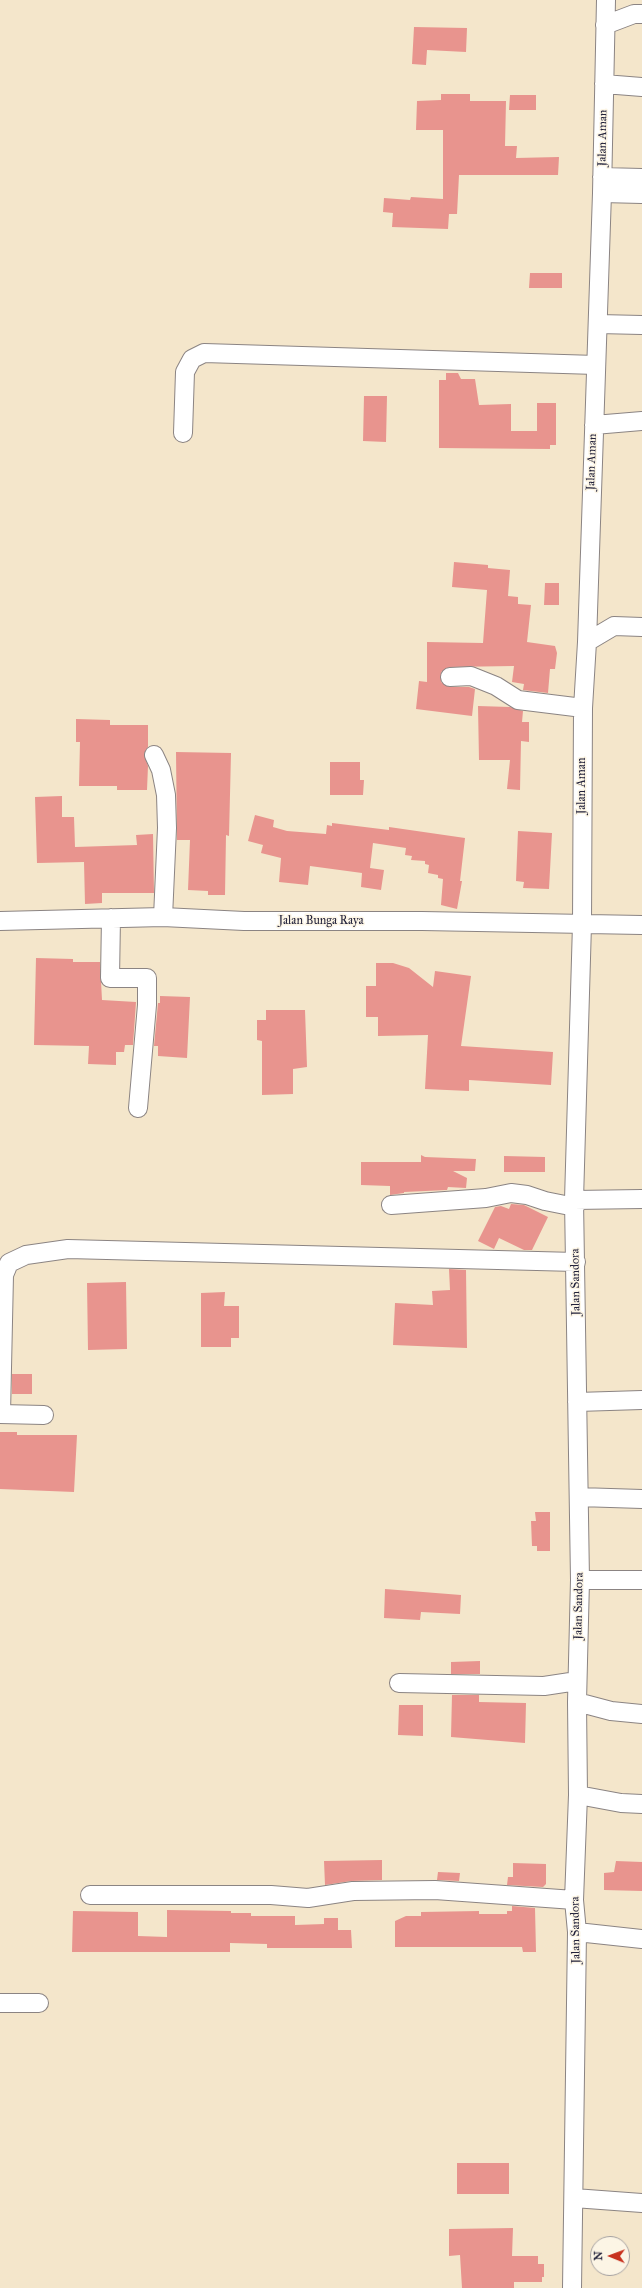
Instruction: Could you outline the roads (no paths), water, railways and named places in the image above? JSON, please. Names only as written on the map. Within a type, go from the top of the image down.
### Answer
[{"type":"street","name":"Jalan Aman","points":[[582,924],[583,708],[587,642],[598,324],[606,0]]},
{"type":"street","points":[[605,25],[634,14],[642,14]]},
{"type":"street","points":[[604,84],[642,87]]},
{"type":"street","points":[[602,185],[642,178]]},
{"type":"street","points":[[602,185],[642,194]]},
{"type":"street","points":[[598,324],[642,325]]},
{"type":"street","points":[[183,433],[185,372],[192,359],[204,353],[596,365]]},
{"type":"street","points":[[594,425],[642,421]]},
{"type":"street","points":[[587,642],[614,626],[642,627]]},
{"type":"street","points":[[450,678],[471,676],[496,686],[518,700],[583,708]]},
{"type":"street","points":[[154,755],[161,770],[166,795],[167,828],[163,917]]},
{"type":"street","name":"Jalan Bunga Raya","points":[[0,921],[163,917],[244,921],[422,921],[642,925]]},
{"type":"street","points":[[111,918],[110,978],[147,978],[147,1005],[138,1108]]},
{"type":"street","name":"Jalan Sandora","points":[[572,2288],[577,1932],[574,1900],[578,1794],[577,1681],[580,1580],[575,1204],[582,924]]},
{"type":"street","points":[[391,1205],[486,1198],[511,1193],[527,1194],[545,1201],[575,1204],[642,1199]]},
{"type":"street","points":[[44,1415],[0,1414],[4,1275],[9,1262],[26,1255],[68,1249],[576,1262]]},
{"type":"street","points":[[577,1402],[642,1400]]},
{"type":"street","points":[[579,1497],[642,1499]]},
{"type":"street","points":[[580,1580],[642,1580]]},
{"type":"street","points":[[399,1683],[544,1686],[577,1681]]},
{"type":"street","points":[[577,1702],[611,1711],[642,1714]]},
{"type":"street","points":[[578,1794],[621,1803],[642,1804]]},
{"type":"street","points":[[90,1895],[271,1895],[308,1898],[353,1891],[435,1890],[574,1900]]},
{"type":"street","points":[[577,1932],[642,1939]]},
{"type":"street","points":[[0,2003],[39,2004]]},
{"type":"street","points":[[574,2198],[642,2203]]}]
